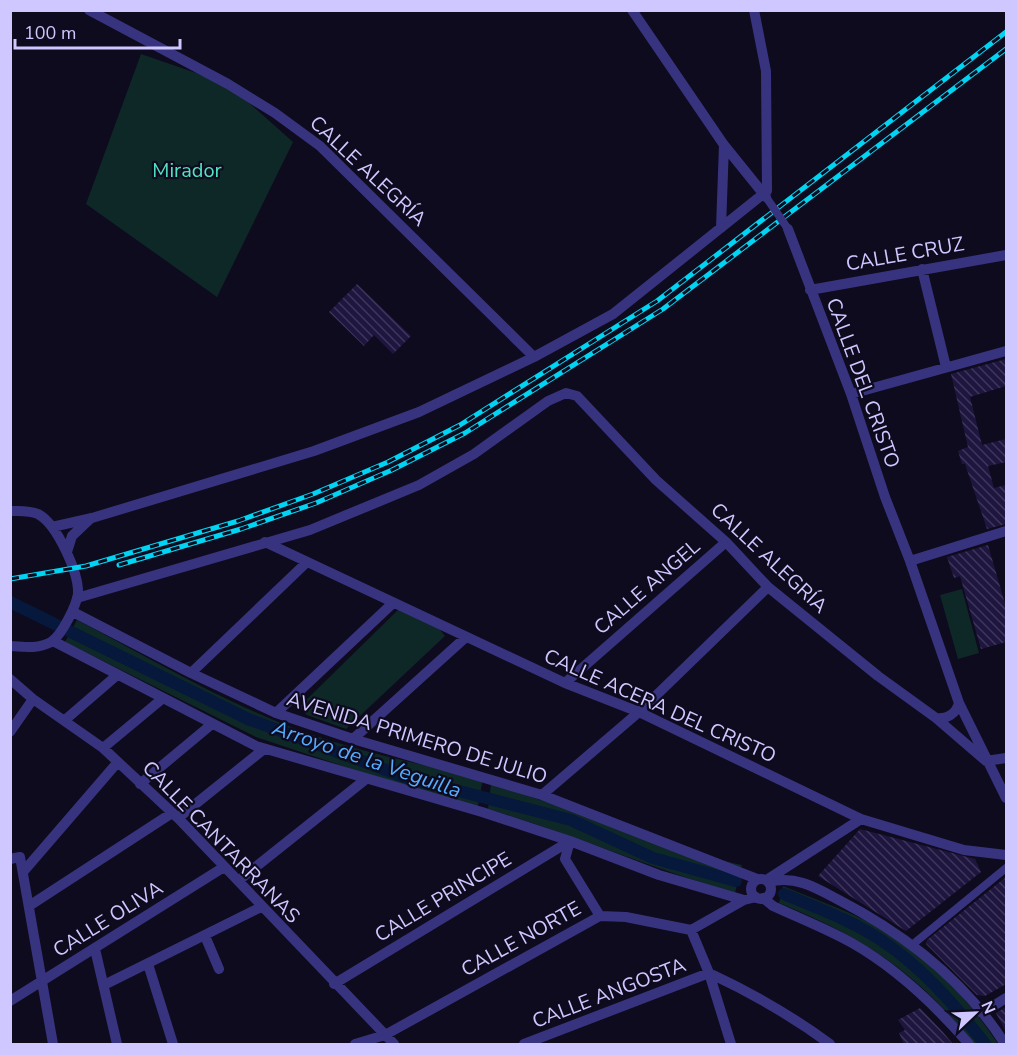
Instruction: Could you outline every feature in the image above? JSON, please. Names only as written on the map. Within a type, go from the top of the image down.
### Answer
[{"type":"street","name":"CALLE ALEGRÍA","points":[[89,10],[228,84],[275,113],[320,146],[534,357]]},
{"type":"street","name":"CALLE DEL CRISTO","points":[[632,10],[724,145],[788,229],[851,394],[885,498],[910,561],[959,703],[1006,798]]},
{"type":"street","points":[[52,527],[92,518],[314,451],[419,412],[534,357],[613,314],[764,196],[767,191],[766,71],[754,10]]},
{"type":"street","points":[[721,228],[724,145]]},
{"type":"street","name":"CALLE CRUZ","points":[[810,290],[1006,255]]},
{"type":"street","points":[[922,269],[946,367]]},
{"type":"street","points":[[851,394],[1006,351]]},
{"type":"street","name":"CALLE ALEGRÍA","points":[[265,542],[310,530],[419,485],[474,454],[548,401],[566,393],[577,396],[656,480],[726,542],[768,587],[878,676],[936,718],[986,761]]},
{"type":"street","points":[[10,511],[29,511],[40,515],[52,527],[67,552],[78,592],[73,612],[52,641],[36,646],[10,646]]},
{"type":"street","points":[[67,552],[72,536],[92,518]]},
{"type":"street","points":[[910,561],[1006,531]]},
{"type":"street","points":[[77,598],[265,542]]},
{"type":"street","name":"CALLE ACERA DEL CRISTO","points":[[265,542],[565,683],[639,712],[861,819],[963,850],[1006,855]]},
{"type":"street","name":"CALLE ANGEL","points":[[565,683],[726,542]]},
{"type":"street","points":[[191,673],[306,563]]},
{"type":"street","points":[[542,795],[639,712],[768,587]]},
{"type":"street","points":[[276,713],[393,603]]},
{"type":"street","name":"AVENIDA PRIMERO DE JULIO","points":[[73,612],[191,673],[276,713],[353,739],[542,795],[764,880],[783,878],[822,891],[870,916],[912,945],[982,1012],[1005,1044]]},
{"type":"street","points":[[353,739],[466,637]]},
{"type":"street","points":[[52,641],[116,676],[264,749],[482,812],[570,841],[659,875],[744,900]]},
{"type":"street","points":[[65,720],[116,676]]},
{"type":"street","name":"CALLE CANTARRANAS","points":[[10,679],[33,699],[103,748],[175,816],[394,1044]]},
{"type":"street","points":[[10,732],[33,699]]},
{"type":"street","points":[[103,748],[162,699]]},
{"type":"street","points":[[936,718],[944,719],[957,710],[959,703]]},
{"type":"street","points":[[140,784],[212,724]]},
{"type":"street","points":[[29,906],[175,816],[264,749]]},
{"type":"street","points":[[986,761],[1006,758]]},
{"type":"street","points":[[23,872],[117,763]]},
{"type":"street","points":[[238,881],[366,779]]},
{"type":"street","points":[[861,819],[751,886],[760,898],[773,906],[852,943],[883,964],[946,1017],[969,1044]]},
{"type":"street","points":[[570,841],[565,859],[600,916]]},
{"type":"street","name":"CALLE PRINCIPE","points":[[334,984],[570,841]]},
{"type":"street","points":[[10,859],[20,857],[53,1044]]},
{"type":"street","name":"CALLE OLIVA","points":[[10,1001],[224,867]]},
{"type":"street","points":[[912,945],[1006,868]]},
{"type":"street","points":[[731,1044],[709,973],[691,930],[744,900],[760,898],[770,892],[764,880]]},
{"type":"street","points":[[104,985],[261,907]]},
{"type":"street","name":"CALLE NORTE","points":[[355,1044],[385,1035],[600,916],[626,917],[691,930]]},
{"type":"street","points":[[205,936],[219,969]]},
{"type":"street","points":[[94,949],[117,1044]]},
{"type":"street","points":[[148,964],[172,1044]]},
{"type":"street","name":"CALLE ANGOSTA","points":[[524,1044],[709,973],[745,990],[801,1023],[830,1044]]},
{"type":"street","points":[[982,1012],[1006,998]]},
{"type":"green space","name":"Mirador","points":[[141,54],[228,84],[293,142],[217,297],[86,204]]},
{"type":"green space","points":[[962,589],[979,653],[958,659],[940,595]]},
{"type":"green space","points":[[399,609],[436,625],[445,636],[346,729],[307,715],[299,707]]},
{"type":"green space","points":[[77,620],[216,694],[273,720],[324,739],[369,752],[483,778],[477,811],[256,737],[65,642]]},
{"type":"green space","points":[[491,784],[568,809],[679,851],[742,865],[735,893],[488,809]]},
{"type":"green space","points":[[783,886],[865,920],[912,949],[959,994],[998,1044],[974,1044],[931,996],[887,959],[837,929],[779,903]]},
{"type":"building","points":[[357,284],[411,336],[393,354],[374,335],[364,346],[329,312]]},
{"type":"building","points":[[1006,359],[1006,386],[970,397],[982,445],[1006,439],[1006,462],[988,466],[994,488],[1006,485],[1006,524],[987,529],[965,464],[962,464],[958,451],[968,447],[951,374]]},
{"type":"building","points":[[988,545],[1006,607],[1006,642],[981,649],[960,576],[954,578],[947,557]]},
{"type":"building","points":[[860,829],[975,859],[981,872],[906,931],[818,876]]},
{"type":"building","points":[[1006,877],[1006,984],[985,996],[977,995],[926,944],[927,940]]},
{"type":"building","points":[[1006,1007],[1006,1032],[996,1013]]},
{"type":"building","points":[[920,1008],[953,1044],[904,1044],[899,1033],[905,1030],[898,1020]]},
{"type":"waterway","name":"Arroyo de la Veguilla","points":[[10,602],[248,719],[405,777],[571,820],[653,858],[736,881]]},
{"type":"waterway","name":"Arroyo de la Veguilla","points":[[784,894],[858,926],[896,951],[937,987],[985,1044]]},
{"type":"railway","points":[[10,579],[86,566],[238,521],[313,494],[388,462],[460,425],[657,301],[1006,32]]},
{"type":"railway","points":[[119,565],[241,529],[316,503],[392,470],[465,433],[663,309],[1006,49]]}]
